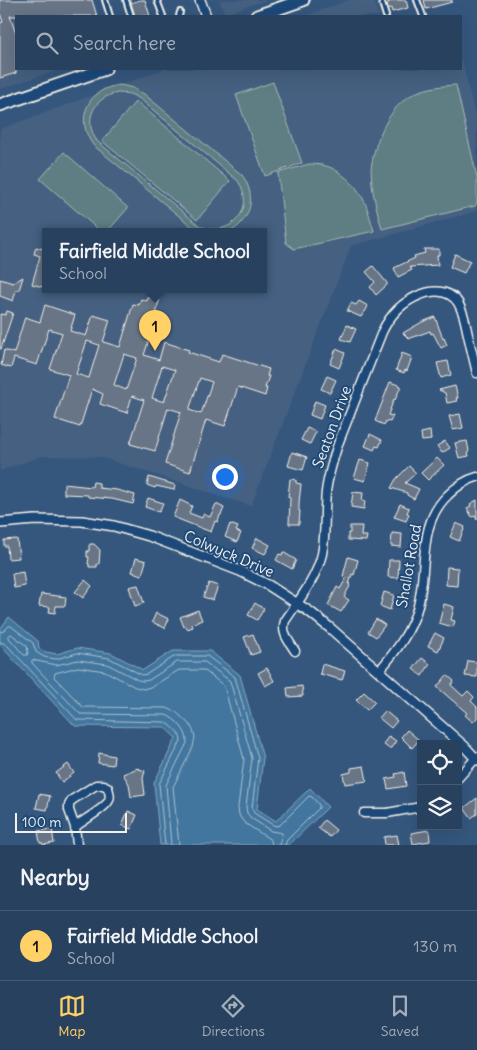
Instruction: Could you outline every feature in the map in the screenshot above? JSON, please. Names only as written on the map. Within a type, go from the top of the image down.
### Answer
[{"type":"main road","points":[[260,15],[302,0]]},
{"type":"main road","points":[[0,105],[102,70]]},
{"type":"street","points":[[200,0],[206,15]]},
{"type":"street","name":"Seaton Drive","points":[[295,651],[283,632],[285,621],[312,581],[322,554],[326,491],[330,469],[338,444],[386,325],[394,312],[411,299],[428,292],[445,292],[455,299],[462,310],[477,373]]},
{"type":"street","name":"Shallot Road","points":[[380,671],[399,648],[413,621],[422,587],[426,533],[433,514],[455,488],[477,477]]},
{"type":"street","name":"Colwyck Drive","points":[[0,523],[35,520],[82,521],[114,526],[149,536],[240,571],[268,585],[310,612],[380,671],[476,758]]},
{"type":"street","points":[[462,774],[476,758]]},
{"type":"street","points":[[75,827],[106,805],[110,795],[108,788],[104,785],[96,785],[72,800],[69,805],[75,827],[77,845]]},
{"type":"street","points":[[364,813],[387,813],[417,808]]},
{"type":"lane","points":[[105,0],[110,15]]},
{"type":"lane","points":[[126,0],[131,15]]},
{"type":"lane","points":[[157,0],[163,15]]},
{"type":"lane","points":[[381,0],[386,15]]},
{"type":"lane","points":[[417,0],[423,15]]},
{"type":"shaded area","points":[[0,0],[68,0],[73,15],[15,15],[15,70],[59,70],[0,89]]},
{"type":"shaded area","points":[[219,0],[266,0],[225,14]]},
{"type":"shaded area","points":[[349,0],[374,0],[379,15],[308,15]]},
{"type":"shaded area","points":[[462,61],[477,122],[477,211],[351,246],[251,506],[100,457],[42,456],[0,471],[0,129],[161,70],[462,70]]},
{"type":"green space","points":[[273,82],[302,163],[265,176],[236,95]]},
{"type":"green space","points":[[120,85],[133,88],[144,94],[242,175],[250,193],[250,206],[245,218],[238,226],[236,228],[222,228],[231,225],[242,211],[243,191],[238,181],[140,99],[130,94],[118,93],[102,99],[93,111],[91,118],[91,126],[97,141],[200,226],[207,228],[194,228],[93,145],[87,135],[85,115],[87,106],[92,98],[109,87]]},
{"type":"green space","points":[[456,85],[477,178],[477,203],[475,206],[382,229],[374,196],[371,169],[375,147],[384,125],[398,106],[415,93],[440,86]]},
{"type":"green space","points":[[136,101],[230,181],[197,220],[102,141]]},
{"type":"green space","points":[[64,152],[128,208],[110,228],[96,228],[40,179]]},
{"type":"green space","points":[[309,164],[333,168],[352,183],[364,201],[374,231],[294,249],[286,243],[278,173]]},
{"type":"water","points":[[9,617],[38,641],[39,649],[46,652],[57,654],[77,648],[111,653],[143,670],[173,651],[210,651],[240,675],[263,758],[257,809],[276,821],[310,788],[328,807],[289,845],[160,845],[154,783],[176,738],[164,727],[75,726],[0,645],[0,629]]},
{"type":"building","points":[[0,0],[92,0],[97,15],[10,16],[15,31],[16,73],[0,78],[0,23],[3,22],[0,13]]},
{"type":"building","points":[[145,0],[150,15],[135,15],[131,3]]},
{"type":"building","points":[[395,0],[406,0],[408,8],[392,12],[391,8],[388,9],[387,3]]},
{"type":"building","points":[[424,0],[452,0],[452,2],[426,9]]},
{"type":"building","points":[[36,247],[42,249],[42,287],[32,284],[40,256],[34,254]]},
{"type":"building","points":[[424,249],[439,249],[439,255],[437,255],[438,265],[410,267],[412,270],[398,277],[394,268],[415,258],[414,256],[425,253]]},
{"type":"building","points":[[455,254],[470,261],[464,273],[450,267]]},
{"type":"building","points":[[373,266],[387,283],[376,295],[370,287],[375,282],[366,272]]},
{"type":"building","points":[[23,277],[13,301],[0,296],[0,279],[13,283]]},
{"type":"building","points":[[151,293],[162,293],[156,311],[158,312],[144,355],[159,360],[164,342],[219,362],[222,354],[269,369],[265,396],[238,387],[225,426],[206,420],[190,472],[165,464],[181,412],[168,408],[155,451],[130,444],[144,400],[132,396],[127,413],[100,404],[103,394],[92,389],[80,427],[55,419],[69,375],[50,369],[62,333],[49,329],[37,365],[14,358],[11,368],[1,365],[4,350],[14,353],[25,317],[40,322],[45,305],[75,315],[70,331],[86,336],[93,315],[110,320],[103,342],[120,347],[133,304],[139,305],[141,299],[147,301],[150,298]],"holes":[[[87,341],[99,345],[89,378],[76,374]],[[124,354],[137,358],[126,390],[114,385]],[[162,366],[175,370],[164,402],[152,398]],[[200,378],[212,382],[201,414],[189,410]]]},
{"type":"building","points":[[359,301],[368,306],[361,317],[347,311],[351,303],[356,305]]},
{"type":"building","points":[[7,311],[13,313],[0,349],[0,314],[5,315]]},
{"type":"building","points":[[435,317],[447,345],[441,348],[430,331],[409,339],[403,333],[422,322]]},
{"type":"building","points":[[347,325],[356,329],[350,342],[341,339]]},
{"type":"building","points":[[336,349],[345,353],[339,368],[330,364]]},
{"type":"building","points":[[402,353],[412,357],[407,371],[405,370],[404,373],[396,370]]},
{"type":"building","points":[[448,361],[451,375],[441,378],[437,363]]},
{"type":"building","points":[[327,376],[336,380],[330,393],[321,389]]},
{"type":"building","points":[[390,382],[401,386],[388,415],[393,416],[390,422],[386,421],[384,425],[375,421]]},
{"type":"building","points":[[455,386],[457,401],[447,403],[445,393],[439,390]]},
{"type":"building","points":[[315,401],[325,405],[320,419],[310,415]]},
{"type":"building","points":[[460,414],[463,428],[453,430],[449,416]]},
{"type":"building","points":[[307,428],[316,432],[310,444],[301,440]]},
{"type":"building","points":[[430,431],[431,440],[422,441],[421,433]]},
{"type":"building","points":[[370,434],[382,440],[379,447],[376,446],[374,450],[365,446]]},
{"type":"building","points":[[445,441],[450,448],[442,453],[437,446]]},
{"type":"building","points":[[467,441],[469,456],[459,458],[455,443]]},
{"type":"building","points":[[292,452],[307,457],[303,470],[288,466]]},
{"type":"building","points":[[437,458],[444,465],[428,480],[421,473]]},
{"type":"building","points":[[360,460],[370,463],[365,481],[354,478]]},
{"type":"building","points":[[409,466],[416,473],[405,483],[419,489],[414,499],[407,495],[407,493],[391,488],[396,479]]},
{"type":"building","points":[[149,477],[175,485],[174,490],[147,485]]},
{"type":"building","points":[[290,479],[296,480],[296,483],[301,484],[299,524],[289,524],[290,498],[288,497]]},
{"type":"building","points":[[93,482],[99,483],[99,488],[135,495],[133,504],[112,499],[88,497],[88,495],[64,494],[64,484],[92,487]]},
{"type":"building","points":[[353,492],[363,493],[364,509],[351,507]]},
{"type":"building","points":[[148,498],[163,503],[159,512],[145,507]]},
{"type":"building","points":[[180,500],[192,506],[189,513],[202,518],[203,514],[210,517],[216,504],[224,508],[218,522],[215,521],[211,532],[173,517]]},
{"type":"building","points":[[477,500],[477,520],[475,516],[472,517],[467,508]]},
{"type":"building","points":[[400,504],[409,508],[406,521],[394,517]]},
{"type":"building","points":[[456,523],[465,527],[459,541],[450,537]]},
{"type":"building","points":[[230,524],[238,527],[236,531],[241,533],[237,542],[225,537]]},
{"type":"building","points":[[350,526],[362,526],[361,536],[367,536],[366,541],[348,540]]},
{"type":"building","points":[[392,533],[402,534],[401,547],[391,546]]},
{"type":"building","points":[[257,538],[270,545],[265,554],[252,548]]},
{"type":"building","points":[[17,539],[19,558],[8,559],[7,546],[4,546],[4,540]]},
{"type":"building","points":[[90,544],[94,544],[100,550],[97,567],[89,567],[88,564],[89,557],[87,557],[87,551],[89,551]]},
{"type":"building","points":[[283,552],[296,560],[292,569],[276,560],[279,554],[282,555]]},
{"type":"building","points":[[348,557],[358,560],[354,575],[352,574],[350,586],[344,597],[349,600],[341,612],[328,605],[337,587],[340,589],[347,577],[343,576]]},
{"type":"building","points":[[136,558],[146,561],[142,575],[132,572]]},
{"type":"building","points":[[389,560],[399,560],[398,578],[388,577]]},
{"type":"building","points":[[447,567],[458,568],[457,586],[446,585]]},
{"type":"building","points":[[23,572],[25,586],[14,588],[12,574]]},
{"type":"building","points":[[85,580],[92,586],[83,598],[75,592]]},
{"type":"building","points":[[209,583],[218,586],[213,600],[203,597]]},
{"type":"building","points":[[138,585],[144,603],[135,606],[129,587]]},
{"type":"building","points":[[384,592],[394,595],[390,610],[380,606]]},
{"type":"building","points":[[41,594],[66,597],[65,606],[56,606],[55,613],[49,612],[50,607],[39,606]]},
{"type":"building","points":[[255,603],[264,609],[257,620],[248,615]]},
{"type":"building","points":[[444,604],[454,607],[451,620],[455,621],[453,627],[439,623]]},
{"type":"building","points":[[198,610],[202,620],[192,624],[193,627],[187,629],[186,626],[184,627],[180,617]]},
{"type":"building","points":[[156,613],[169,619],[165,628],[152,622]]},
{"type":"building","points":[[376,619],[385,625],[376,637],[368,632]]},
{"type":"building","points":[[435,633],[444,638],[438,651],[428,646]]},
{"type":"building","points":[[253,634],[260,652],[251,655],[244,637]]},
{"type":"building","points":[[422,658],[430,664],[422,676],[413,669]]},
{"type":"building","points":[[468,661],[477,662],[477,677],[465,676]]},
{"type":"building","points":[[322,664],[345,671],[342,680],[320,674]]},
{"type":"building","points":[[267,668],[274,681],[265,686],[258,673]]},
{"type":"building","points":[[447,675],[454,681],[451,685],[463,696],[468,691],[474,697],[471,701],[477,707],[477,718],[473,722],[465,715],[467,713],[437,687]]},
{"type":"building","points":[[302,686],[303,696],[288,697],[287,688]]},
{"type":"building","points":[[364,692],[375,702],[367,710],[356,700]]},
{"type":"building","points":[[385,711],[397,721],[391,728],[379,718]]},
{"type":"building","points":[[407,730],[419,740],[417,740],[412,748],[401,737]]},
{"type":"building","points":[[389,736],[396,741],[391,748],[383,744]]},
{"type":"building","points":[[99,753],[114,756],[113,765],[98,763]]},
{"type":"building","points":[[68,764],[74,773],[62,782],[56,773]]},
{"type":"building","points":[[364,766],[367,781],[345,784],[343,774],[351,772],[351,768]]},
{"type":"building","points":[[138,768],[145,771],[143,778],[145,795],[131,797],[129,784],[123,774]]},
{"type":"building","points":[[404,772],[406,786],[388,789],[386,779],[396,777],[395,774]]},
{"type":"building","points":[[39,794],[50,796],[47,810],[36,808]]},
{"type":"building","points":[[477,798],[477,814],[471,818],[464,808]]},
{"type":"building","points":[[128,811],[137,815],[131,829],[122,825]]},
{"type":"building","points":[[324,820],[336,830],[330,837],[318,828]]},
{"type":"building","points":[[52,829],[54,843],[43,845],[43,843],[40,843],[38,831]]},
{"type":"building","points":[[429,830],[430,841],[413,844],[411,833]]},
{"type":"building","points":[[397,835],[399,845],[385,845],[384,837]]},
{"type":"place","name":"Fairfield Middle School","points":[[155,351]]}]
